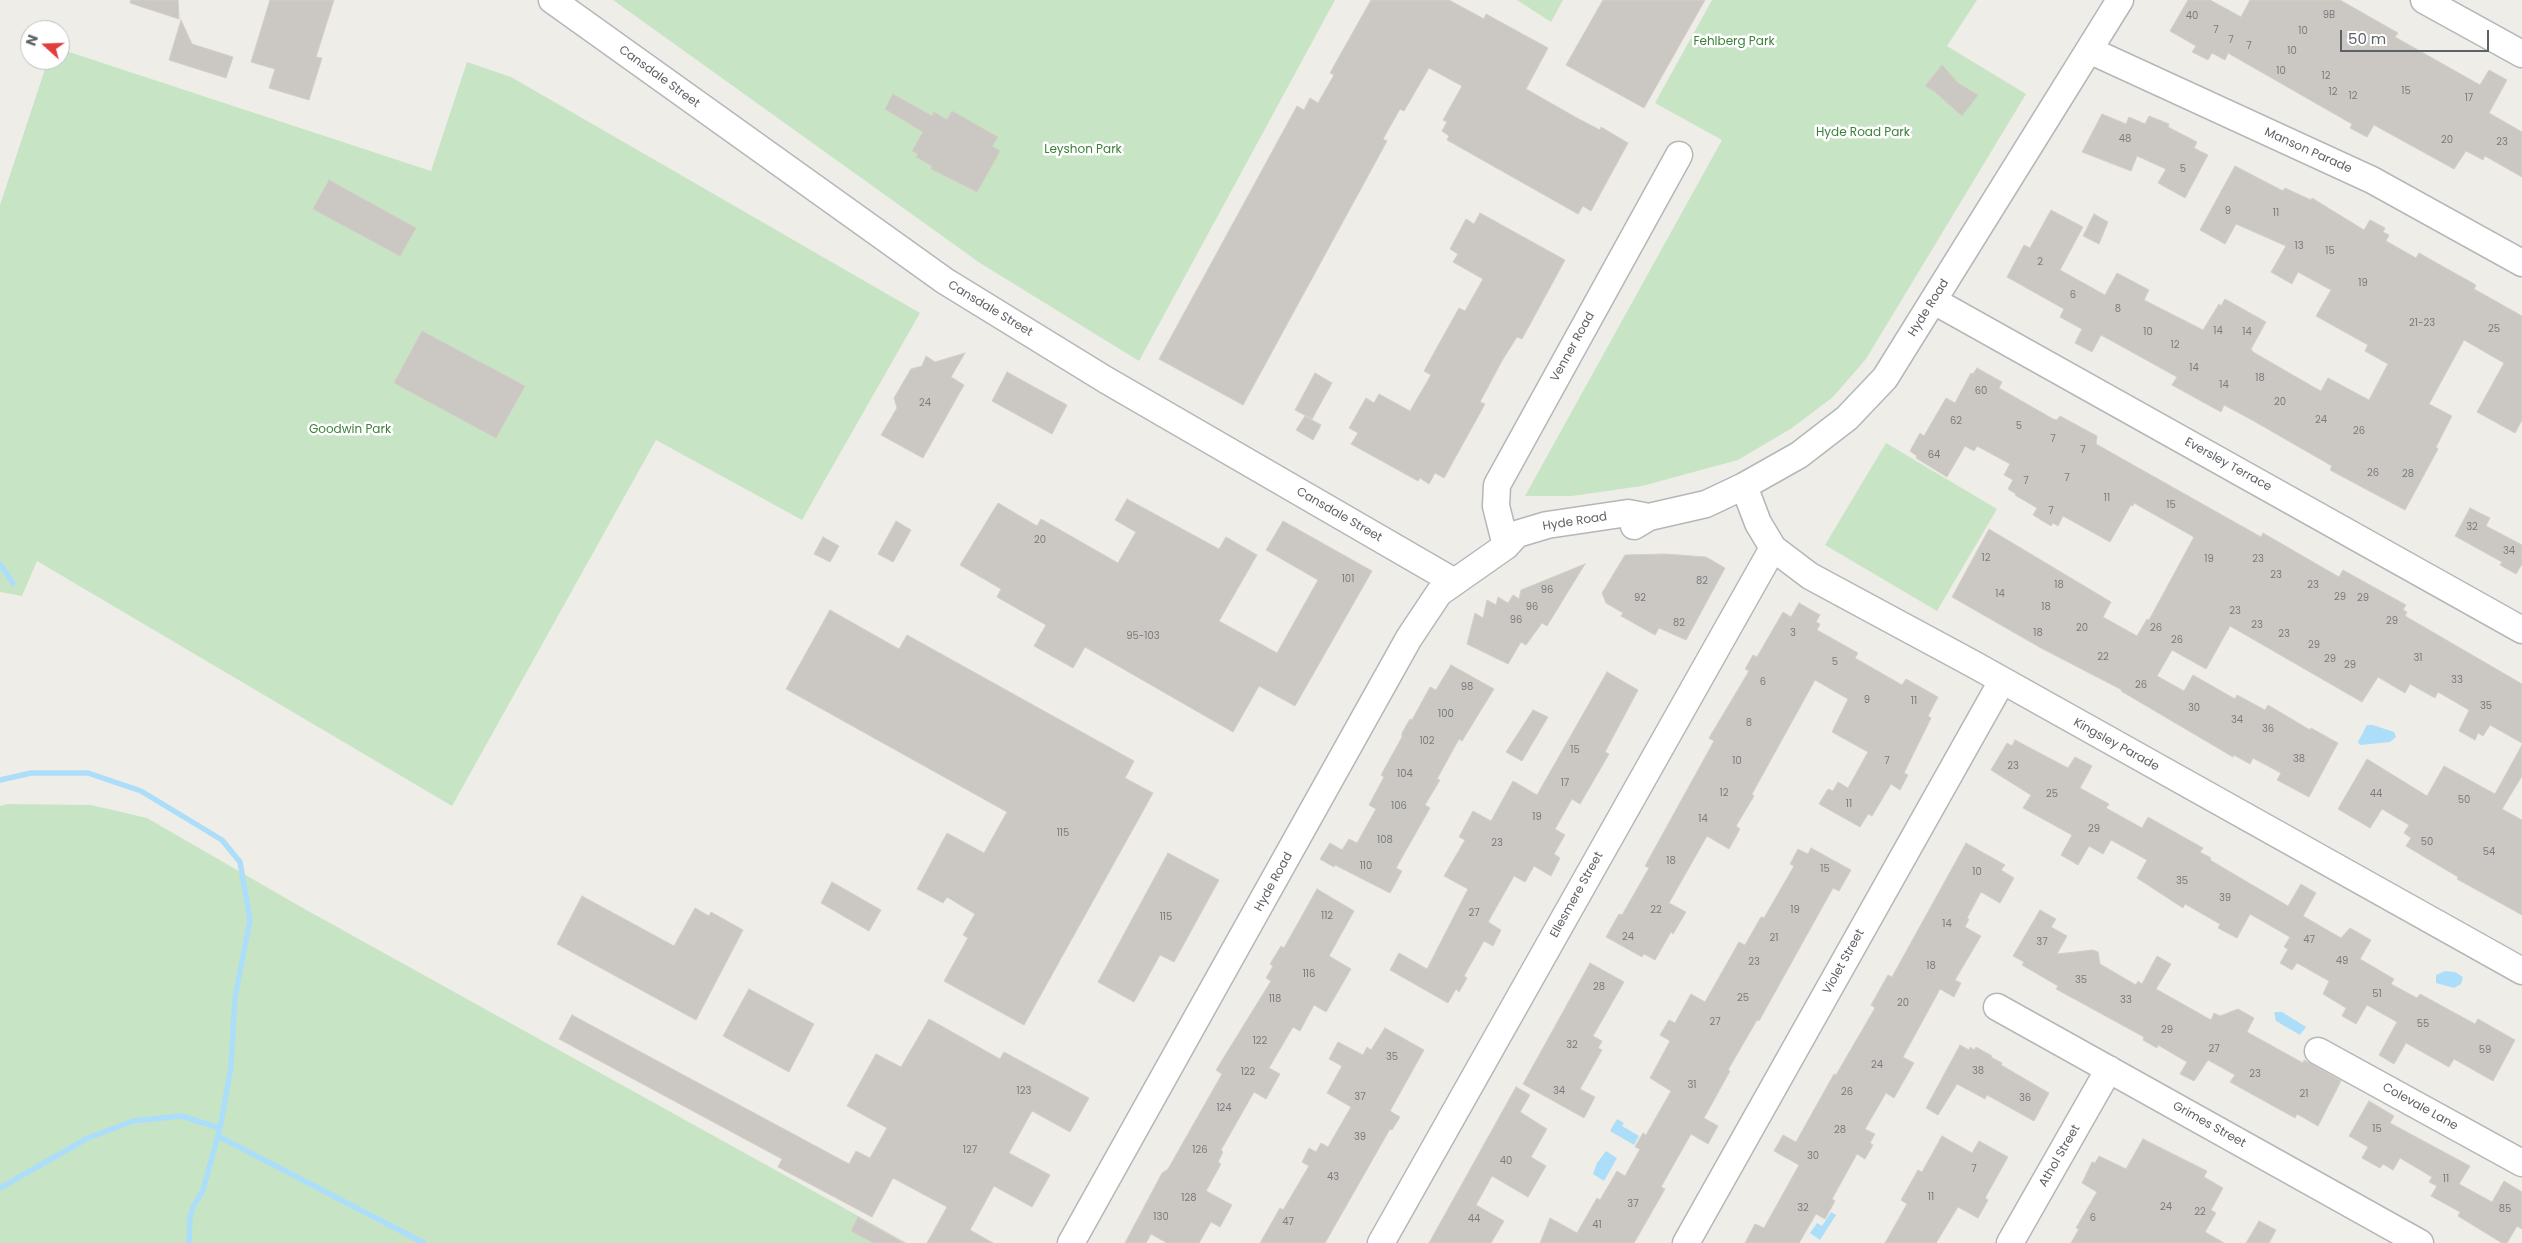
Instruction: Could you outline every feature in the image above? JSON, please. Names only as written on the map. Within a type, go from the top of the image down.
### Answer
[{"type":"street","name":"Cansdale Street","points":[[552,0],[945,281],[1114,385],[1454,581]]},
{"type":"street","name":"Hyde Road","points":[[1071,1243],[1409,638],[1439,593],[1506,546],[1517,534],[1547,524],[1628,513],[1650,517],[1706,504],[1744,486],[1799,455],[1847,418],[1884,378],[1934,301],[2120,0]]},
{"type":"street","points":[[2424,0],[2522,54]]},
{"type":"street","name":"Manson Parade","points":[[2089,50],[2372,180],[2522,263]]},
{"type":"street","name":"Venner Road","points":[[1506,546],[1496,506],[1497,485],[1679,155]]},
{"type":"street","name":"Eversley Terrace","points":[[1934,301],[2522,630]]},
{"type":"street","name":"Kingsley Parade","points":[[1744,486],[1758,523],[1773,548],[1810,576],[2522,971]]},
{"type":"street","name":"Ellesmere Street","points":[[1381,1243],[1773,548]]},
{"type":"street","name":"Violet Street","points":[[1686,1243],[2002,681]]},
{"type":"street","name":"Grimes Street","points":[[1997,1008],[2420,1243]]},
{"type":"street","name":"Colevale Lane","points":[[2318,1051],[2522,1163]]},
{"type":"street","name":"Athol Street","points":[[2010,1243],[2109,1069]]},
{"type":"green space","name":"Leyshon Park","points":[[613,0],[1335,0],[1139,361],[980,263]]},
{"type":"green space","points":[[1517,0],[1563,0],[1551,22]]},
{"type":"green space","name":"Hyde Road Park","points":[[1712,0],[1977,0],[1947,46],[2026,94],[1866,359],[1833,397],[1792,428],[1738,460],[1642,486],[1572,496],[1525,496],[1722,140],[1655,103]]},
{"type":"green space","name":"Goodwin Park","points":[[70,52],[431,171],[467,62],[511,77],[920,313],[802,520],[656,440],[452,806],[37,561],[22,596],[0,592],[0,205],[45,70],[70,70]]},
{"type":"green space","points":[[1886,443],[1997,509],[1937,611],[1825,545]]},
{"type":"green space","points":[[8,804],[91,805],[147,818],[301,907],[907,1243],[0,1243],[0,806]]},
{"type":"water","points":[[2367,725],[2373,725],[2394,732],[2396,737],[2390,742],[2360,745],[2358,742]]},
{"type":"water","points":[[2445,971],[2455,972],[2463,977],[2461,984],[2454,988],[2436,983],[2436,975]]},
{"type":"water","points":[[2274,1012],[2282,1012],[2306,1027],[2300,1035],[2276,1021]]},
{"type":"water","points":[[1617,1119],[1624,1123],[1622,1126],[1639,1136],[1634,1145],[1610,1131]]},
{"type":"water","points":[[1606,1151],[1617,1158],[1604,1181],[1593,1174],[1597,1163]]},
{"type":"water","points":[[1831,1212],[1836,1215],[1820,1240],[1810,1233],[1817,1223],[1822,1226]]},
{"type":"building","points":[[131,0],[178,0],[179,19],[130,3]]},
{"type":"building","points":[[270,0],[334,0],[316,57],[322,58],[309,100],[269,88],[275,69],[251,62]]},
{"type":"building","points":[[1371,0],[1449,0],[1484,19],[1486,14],[1548,48],[1526,89],[1577,118],[1600,130],[1601,127],[1628,143],[1591,211],[1583,206],[1578,214],[1447,140],[1449,136],[1442,131],[1447,122],[1443,120],[1462,86],[1429,68],[1404,111],[1400,109],[1383,139],[1387,141],[1243,405],[1159,359],[1297,106],[1304,110],[1310,98],[1318,103],[1334,75],[1330,73]]},
{"type":"building","points":[[1603,0],[1705,0],[1644,108],[1566,65]]},
{"type":"building","points":[[2188,0],[2210,0],[2241,17],[2250,0],[2340,0],[2398,33],[2395,37],[2480,85],[2489,70],[2507,80],[2489,113],[2522,132],[2522,177],[2485,156],[2483,160],[2466,151],[2454,169],[2374,125],[2367,137],[2350,128],[2352,124],[2228,53],[2225,60],[2212,53],[2208,60],[2192,52],[2196,46],[2170,31]]},
{"type":"building","points":[[181,20],[192,44],[233,57],[226,78],[169,60]]},
{"type":"building","points":[[1942,65],[1958,83],[1978,95],[1962,116],[1934,91],[1925,86]]},
{"type":"building","points":[[893,94],[932,116],[934,112],[947,120],[952,111],[998,137],[992,146],[1000,151],[977,192],[931,169],[932,166],[916,157],[918,154],[912,151],[923,132],[885,109]]},
{"type":"building","points":[[2102,114],[2126,124],[2129,117],[2145,124],[2149,116],[2169,124],[2168,127],[2197,142],[2194,148],[2208,155],[2185,198],[2158,183],[2166,169],[2137,156],[2131,171],[2082,152]]},
{"type":"building","points":[[2235,166],[2283,191],[2285,188],[2311,200],[2312,198],[2364,230],[2370,220],[2385,228],[2383,232],[2389,235],[2386,241],[2416,258],[2419,253],[2476,285],[2474,289],[2522,316],[2522,420],[2515,433],[2477,412],[2504,363],[2464,340],[2429,404],[2452,416],[2436,447],[2438,449],[2405,510],[2330,470],[2332,466],[2252,420],[2224,405],[2221,412],[2172,385],[2177,377],[2101,335],[2092,352],[2075,343],[2082,329],[2060,317],[2064,309],[2007,277],[2024,245],[2030,248],[2051,210],[2083,227],[2060,270],[2105,295],[2117,273],[2149,290],[2144,300],[2203,330],[2219,304],[2221,306],[2225,299],[2266,322],[2251,349],[2253,352],[2321,391],[2328,378],[2369,400],[2388,364],[2365,351],[2368,345],[2316,316],[2331,290],[2298,272],[2292,284],[2271,272],[2286,246],[2236,224],[2225,244],[2200,230]]},
{"type":"building","points":[[329,180],[416,228],[400,256],[313,209]]},
{"type":"building","points":[[1480,213],[1565,260],[1522,339],[1517,337],[1503,359],[1480,402],[1485,404],[1444,478],[1435,473],[1429,484],[1420,478],[1418,481],[1351,444],[1358,433],[1349,428],[1366,398],[1374,403],[1379,394],[1410,411],[1431,375],[1424,371],[1440,342],[1459,308],[1465,311],[1483,279],[1453,262],[1458,254],[1450,249],[1466,219],[1474,224]]},
{"type":"building","points":[[2094,214],[2108,222],[2099,244],[2083,236]]},
{"type":"building","points":[[422,331],[525,386],[496,438],[394,383]]},
{"type":"building","points":[[965,353],[951,377],[964,385],[923,458],[881,435],[897,408],[894,398],[911,369],[922,366],[926,356],[935,362]]},
{"type":"building","points":[[1977,368],[2002,382],[1999,388],[2053,419],[2057,420],[2060,416],[2097,436],[2096,444],[2261,537],[2263,533],[2339,577],[2343,570],[2406,605],[2403,610],[2407,612],[2405,616],[2522,684],[2522,743],[2490,725],[2483,736],[2478,733],[2475,740],[2459,731],[2469,710],[2438,692],[2435,698],[2410,684],[2405,693],[2378,677],[2362,702],[2230,626],[2206,669],[2172,650],[2157,676],[2184,691],[2193,675],[2235,699],[2237,695],[2265,710],[2268,705],[2310,730],[2311,728],[2338,743],[2309,797],[2277,780],[2281,773],[2253,758],[2250,764],[2234,755],[2233,757],[2122,690],[2041,648],[1952,597],[1989,529],[2111,602],[2103,617],[2137,636],[2147,619],[2149,620],[2194,537],[2134,503],[2133,506],[2131,505],[2110,542],[2063,516],[2058,526],[2053,523],[2051,526],[2033,515],[2037,508],[2008,489],[2013,480],[2004,475],[2010,464],[1977,446],[1974,451],[1965,446],[1947,477],[1916,458],[1917,456],[1910,451],[1920,433],[1924,436],[1946,398],[1955,403],[1971,373],[1973,374]]},
{"type":"building","points":[[1007,372],[1067,405],[1052,434],[992,401]]},
{"type":"building","points":[[1315,373],[1332,383],[1312,419],[1295,410]]},
{"type":"building","points":[[1305,416],[1321,425],[1313,440],[1296,430]]},
{"type":"building","points":[[1127,499],[1219,549],[1226,537],[1257,555],[1219,621],[1277,653],[1318,580],[1266,550],[1283,521],[1372,571],[1295,706],[1259,686],[1233,732],[1085,647],[1073,668],[1034,646],[1046,625],[997,597],[1001,589],[960,565],[998,503],[1037,526],[1041,519],[1118,563],[1136,532],[1115,520]]},
{"type":"building","points":[[2470,508],[2490,518],[2486,526],[2522,545],[2522,564],[2516,574],[2500,565],[2502,562],[2455,536]]},
{"type":"building","points":[[896,521],[911,530],[893,562],[878,554]]},
{"type":"building","points":[[823,537],[839,546],[830,562],[814,554]]},
{"type":"building","points":[[1665,554],[1706,557],[1725,568],[1686,640],[1659,628],[1655,635],[1621,616],[1623,613],[1606,603],[1602,593],[1625,555]]},
{"type":"building","points":[[1585,564],[1547,626],[1542,623],[1526,645],[1521,642],[1508,664],[1467,644],[1475,613],[1483,618],[1487,600],[1496,605],[1498,597],[1508,603],[1513,595],[1519,599],[1521,590]]},
{"type":"building","points":[[1799,603],[1820,615],[1816,622],[1820,624],[1817,630],[1858,653],[1855,658],[1902,685],[1906,679],[1938,697],[1928,716],[1931,718],[1904,773],[1908,775],[1900,790],[1891,784],[1872,816],[1868,814],[1860,827],[1819,804],[1828,789],[1833,791],[1838,782],[1848,788],[1868,752],[1832,732],[1848,699],[1815,680],[1752,794],[1754,796],[1736,826],[1740,829],[1729,849],[1707,836],[1669,903],[1686,912],[1673,934],[1671,932],[1655,960],[1644,954],[1642,957],[1606,937],[1619,914],[1622,915],[1649,868],[1645,866],[1714,741],[1709,738],[1749,671],[1745,669],[1753,655],[1757,657],[1783,612],[1791,617]]},
{"type":"building","points":[[830,610],[899,649],[907,635],[1134,761],[1125,778],[1153,793],[1024,1025],[944,981],[968,938],[963,935],[975,914],[947,897],[943,903],[917,889],[947,833],[984,853],[1007,812],[786,689]]},
{"type":"building","points":[[1451,665],[1494,689],[1462,741],[1459,739],[1437,779],[1440,780],[1425,805],[1430,808],[1396,868],[1402,871],[1390,893],[1320,859],[1330,843],[1342,850],[1349,839],[1357,843],[1376,809],[1369,805],[1384,777],[1381,775],[1402,737],[1402,733],[1410,719],[1412,720],[1430,687],[1436,690]]},
{"type":"building","points":[[1607,672],[1638,690],[1605,752],[1609,754],[1580,804],[1572,799],[1555,829],[1565,835],[1554,854],[1560,858],[1551,876],[1534,866],[1525,882],[1514,876],[1488,922],[1501,930],[1493,946],[1484,941],[1464,976],[1467,978],[1459,992],[1456,989],[1448,1003],[1390,970],[1399,953],[1427,969],[1468,889],[1444,876],[1465,840],[1459,837],[1473,811],[1491,821],[1513,781],[1537,795]]},
{"type":"building","points":[[1533,710],[1548,717],[1522,761],[1506,752]]},
{"type":"building","points":[[2015,740],[2068,768],[2075,757],[2092,766],[2080,788],[2109,804],[2106,808],[2142,828],[2148,817],[2203,848],[2200,852],[2211,858],[2210,860],[2288,906],[2301,884],[2316,893],[2303,916],[2341,938],[2350,928],[2371,940],[2360,959],[2394,979],[2391,984],[2417,998],[2420,994],[2475,1024],[2478,1019],[2515,1040],[2493,1081],[2454,1059],[2449,1067],[2406,1043],[2394,1064],[2379,1055],[2397,1022],[2367,1005],[2356,1024],[2342,1016],[2346,1008],[2323,994],[2329,981],[2297,963],[2292,970],[2280,963],[2288,949],[2284,947],[2290,937],[2250,914],[2237,938],[2218,928],[2220,924],[2185,904],[2183,908],[2137,878],[2147,860],[2111,840],[2103,854],[2089,846],[2078,865],[2061,855],[2072,835],[2023,808],[2031,795],[1991,770],[2007,743],[2012,746]]},
{"type":"building","points":[[2522,745],[2522,776],[2502,809],[2522,820],[2522,915],[2457,879],[2458,877],[2406,846],[2411,838],[2404,833],[2409,825],[2382,809],[2370,828],[2338,809],[2367,759],[2427,796],[2444,766],[2495,794]]},
{"type":"building","points":[[1966,843],[2005,865],[2001,870],[2014,878],[2000,903],[1981,892],[1967,918],[1969,919],[1965,927],[1981,936],[1955,980],[1961,983],[1954,997],[1940,989],[1903,1057],[1914,1063],[1894,1098],[1886,1093],[1865,1129],[1875,1134],[1870,1143],[1873,1145],[1865,1159],[1857,1154],[1832,1199],[1835,1201],[1825,1219],[1816,1214],[1799,1243],[1745,1243],[1755,1224],[1764,1228],[1799,1165],[1774,1151],[1783,1135],[1796,1142],[1834,1074],[1836,1075],[1875,1008],[1871,1005],[1888,975],[1892,977]]},
{"type":"building","points":[[1811,848],[1851,870],[1839,891],[1833,888],[1759,1021],[1757,1020],[1728,1070],[1730,1071],[1704,1118],[1718,1126],[1708,1144],[1691,1134],[1661,1187],[1665,1189],[1634,1243],[1540,1243],[1550,1218],[1577,1233],[1597,1198],[1600,1200],[1617,1171],[1625,1176],[1640,1149],[1635,1147],[1643,1133],[1646,1135],[1671,1091],[1650,1078],[1670,1041],[1660,1035],[1669,1020],[1675,1023],[1691,994],[1705,1002],[1739,942],[1745,945],[1761,917],[1764,918],[1794,866],[1790,864],[1798,849],[1808,854]]},
{"type":"building","points":[[1168,853],[1219,880],[1174,962],[1160,955],[1134,1002],[1098,982]]},
{"type":"building","points":[[832,882],[881,910],[869,931],[821,903]]},
{"type":"building","points":[[1317,889],[1354,911],[1329,956],[1351,969],[1326,1012],[1314,1005],[1300,1031],[1293,1027],[1269,1068],[1280,1074],[1266,1099],[1254,1092],[1221,1150],[1223,1152],[1218,1162],[1221,1164],[1206,1191],[1232,1205],[1220,1227],[1211,1222],[1199,1243],[1167,1243],[1151,1234],[1146,1243],[1125,1243],[1162,1173],[1168,1169],[1222,1074],[1216,1070],[1271,981],[1266,978],[1273,966],[1270,964],[1281,946],[1284,948]]},
{"type":"building","points":[[582,896],[674,946],[695,908],[709,916],[711,912],[743,930],[696,1020],[557,944]]},
{"type":"building","points":[[2040,910],[2056,919],[2051,927],[2067,936],[2057,954],[2093,950],[2098,952],[2100,964],[2136,985],[2138,981],[2142,984],[2157,956],[2171,964],[2156,989],[2211,1020],[2214,1013],[2220,1016],[2238,1009],[2254,1018],[2247,1032],[2303,1063],[2304,1060],[2341,1081],[2318,1126],[2297,1114],[2295,1118],[2230,1082],[2235,1075],[2208,1060],[2194,1081],[2180,1074],[2187,1062],[2158,1045],[2157,1048],[2143,1040],[2144,1037],[2056,989],[2058,986],[2022,965],[2024,962],[2013,956]]},
{"type":"building","points":[[1590,963],[1624,982],[1593,1036],[1602,1041],[1598,1048],[1602,1050],[1580,1089],[1595,1097],[1584,1118],[1523,1084]]},
{"type":"building","points":[[749,989],[814,1024],[789,1072],[723,1036]]},
{"type":"building","points":[[572,1015],[849,1164],[856,1151],[870,1158],[887,1128],[847,1106],[876,1054],[901,1067],[929,1019],[1000,1059],[1004,1052],[1089,1098],[1070,1132],[1032,1111],[1009,1153],[1050,1175],[1032,1207],[994,1186],[970,1230],[993,1243],[927,1243],[947,1207],[893,1178],[872,1217],[778,1167],[782,1159],[559,1039]]},
{"type":"building","points":[[1385,1028],[1424,1050],[1390,1111],[1400,1117],[1392,1130],[1390,1129],[1325,1243],[1260,1243],[1280,1208],[1283,1210],[1309,1166],[1302,1162],[1309,1148],[1316,1152],[1321,1143],[1328,1147],[1351,1107],[1327,1093],[1342,1066],[1329,1059],[1338,1042],[1363,1055],[1367,1047],[1371,1050]]},
{"type":"building","points":[[1960,1045],[1969,1050],[1970,1047],[1974,1050],[1976,1047],[2002,1063],[2001,1065],[2049,1093],[2034,1121],[1987,1095],[1985,1099],[1957,1084],[1938,1115],[1926,1108]]},
{"type":"building","points":[[1516,1087],[1530,1095],[1520,1112],[1547,1129],[1531,1157],[1546,1166],[1528,1197],[1492,1176],[1476,1205],[1504,1221],[1491,1243],[1429,1243]]},
{"type":"building","points":[[2369,1101],[2394,1116],[2390,1123],[2470,1166],[2459,1184],[2492,1202],[2504,1181],[2522,1192],[2522,1229],[2517,1226],[2507,1243],[2502,1243],[2458,1216],[2460,1212],[2431,1196],[2437,1186],[2429,1182],[2432,1177],[2400,1158],[2393,1170],[2383,1164],[2380,1168],[2362,1158],[2368,1147],[2349,1136]]},
{"type":"building","points":[[1942,1136],[1972,1153],[1979,1141],[2008,1157],[1985,1198],[1988,1200],[1978,1218],[1958,1207],[1936,1243],[1885,1243],[1907,1204],[1901,1200],[1918,1170],[1922,1172]]},
{"type":"building","points":[[2143,1139],[2207,1171],[2204,1177],[2223,1188],[2211,1210],[2216,1213],[2205,1232],[2224,1243],[2071,1243],[2079,1229],[2076,1228],[2097,1192],[2082,1183],[2092,1162],[2095,1163],[2099,1156],[2126,1169]]},
{"type":"building","points":[[858,1217],[904,1243],[874,1243],[851,1231]]},
{"type":"building","points":[[2259,1221],[2276,1230],[2269,1243],[2246,1243]]},
{"type":"waterway","points":[[0,564],[13,583]]},
{"type":"waterway","points":[[0,780],[31,773],[88,773],[141,791],[222,840],[240,862],[250,920],[235,997],[231,1067],[220,1128],[203,1190],[193,1207],[190,1218],[189,1243]]},
{"type":"waterway","points":[[0,1188],[88,1138],[133,1121],[181,1116],[220,1128]]},
{"type":"waterway","points":[[218,1136],[424,1243]]},
{"type":"park label","name":"Fehlberg Park","points":[[1734,42]]}]
